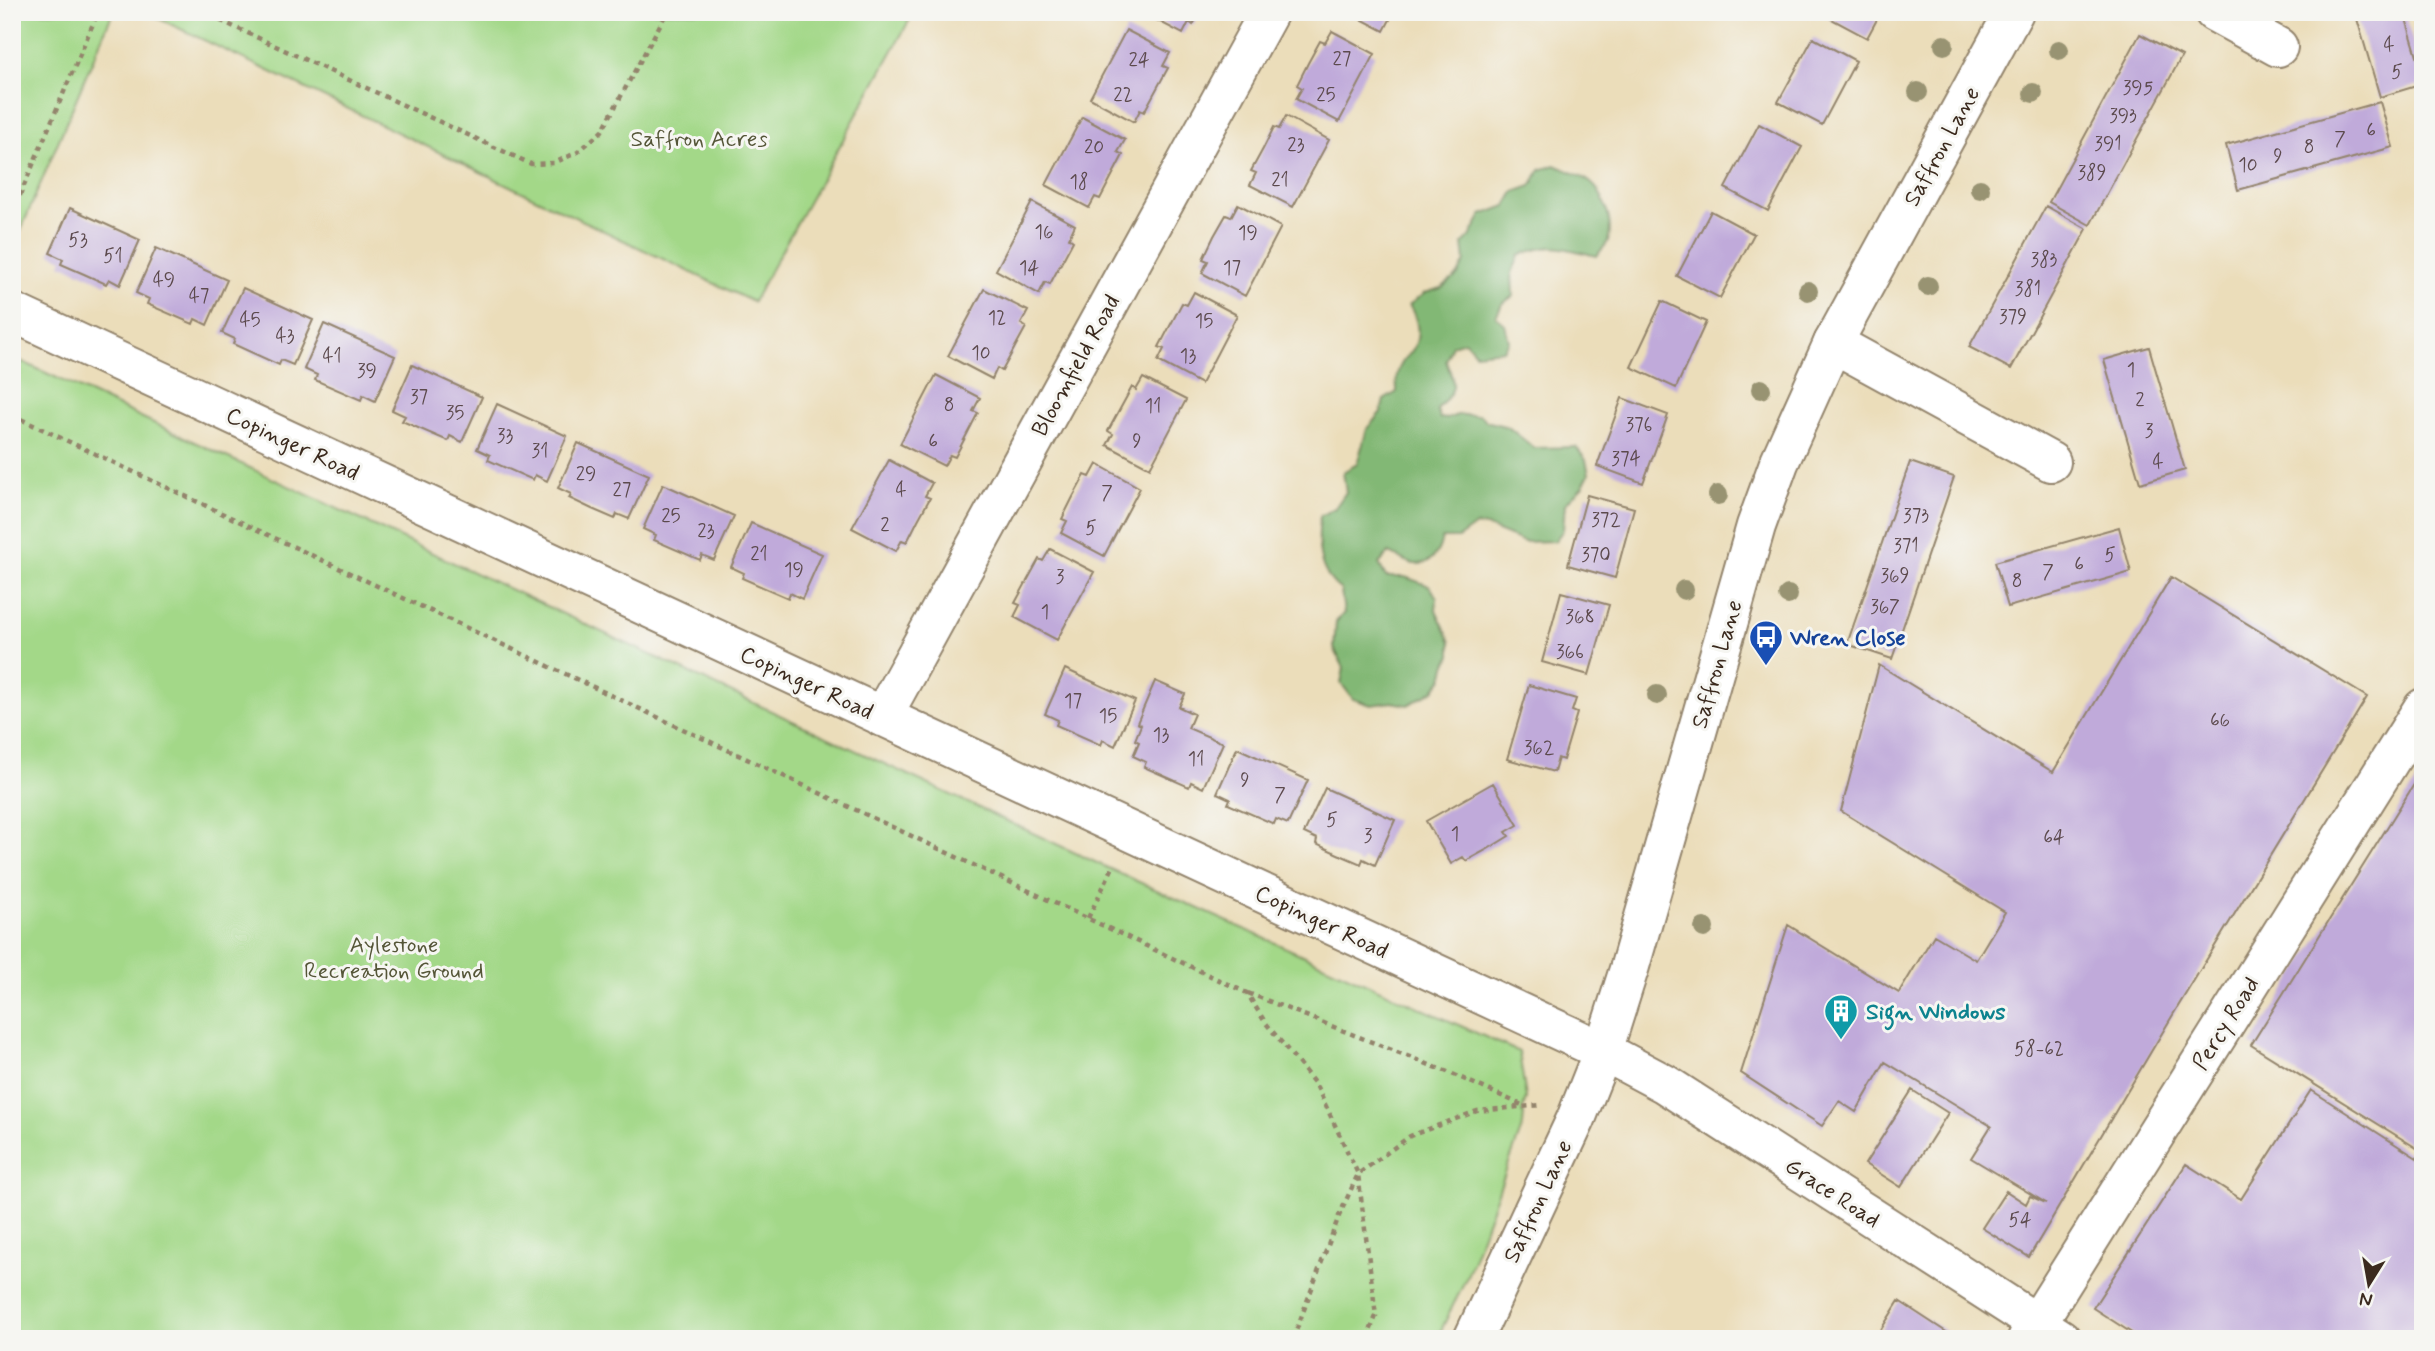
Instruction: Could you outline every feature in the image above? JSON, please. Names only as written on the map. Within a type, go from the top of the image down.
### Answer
[{"type":"street","name":"Bloomfield Road","points":[[882,717],[1269,12]]},
{"type":"street","name":"Saffron Lane","points":[[1473,1339],[1576,1119],[1603,1051],[1756,526],[1779,463],[1833,343],[2014,12]]},
{"type":"street","points":[[2214,12],[2278,47]]},
{"type":"street","name":"Copinger Road","points":[[12,313],[1603,1051]]},
{"type":"street","points":[[1833,343],[2051,462]]},
{"type":"street","name":"Percy Road","points":[[2042,1334],[2423,708]]},
{"type":"street","name":"Grace Road","points":[[1603,1051],[1673,1089],[2042,1334]]},
{"type":"path","points":[[12,214],[98,12]]},
{"type":"path","points":[[202,12],[531,163],[554,163],[578,152],[602,131],[667,12]]},
{"type":"path","points":[[12,415],[1247,993],[1450,1073],[1524,1106]]},
{"type":"path","points":[[1088,918],[1130,832]]},
{"type":"path","points":[[1247,993],[1265,1022],[1317,1085],[1358,1174],[1376,1316],[1367,1339]]},
{"type":"path","points":[[1293,1339],[1339,1216],[1358,1174],[1410,1136],[1477,1111],[1543,1105]]},
{"type":"green space","points":[[12,12],[113,12],[12,251]]},
{"type":"green space","name":"Saffron Acres","points":[[145,12],[914,12],[753,302]]},
{"type":"green space","points":[[1555,165],[1586,179],[1600,194],[1609,219],[1607,243],[1596,256],[1548,247],[1519,256],[1512,273],[1513,296],[1502,304],[1496,316],[1505,325],[1509,341],[1503,350],[1475,353],[1465,341],[1452,345],[1446,361],[1453,388],[1437,410],[1440,418],[1447,419],[1457,415],[1480,415],[1486,421],[1508,427],[1534,448],[1576,447],[1586,460],[1589,474],[1583,486],[1565,504],[1563,530],[1555,541],[1524,542],[1476,525],[1458,538],[1442,538],[1437,553],[1421,564],[1412,564],[1389,553],[1379,564],[1386,577],[1405,577],[1430,586],[1437,598],[1436,610],[1451,642],[1451,655],[1443,679],[1434,690],[1408,705],[1392,702],[1371,705],[1353,699],[1341,683],[1344,668],[1334,648],[1336,622],[1344,613],[1341,590],[1327,575],[1320,557],[1320,516],[1335,508],[1346,492],[1343,472],[1357,464],[1367,429],[1381,412],[1384,400],[1397,392],[1398,371],[1414,347],[1418,335],[1415,316],[1409,305],[1425,293],[1441,288],[1458,275],[1465,261],[1463,244],[1482,215],[1506,206],[1514,192],[1531,186],[1540,170]]},
{"type":"green space","name":"Aylestone Recreation Ground","points":[[12,357],[1112,870],[1519,1052],[1526,1098],[1522,1113],[1523,1125],[1467,1276],[1437,1339],[12,1339]]},
{"type":"building","points":[[1141,12],[1200,12],[1193,25],[1189,22],[1183,34]]},
{"type":"building","points":[[1348,12],[1394,12],[1384,31]]},
{"type":"building","points":[[1825,12],[1881,12],[1867,38],[1824,15]]},
{"type":"building","points":[[2355,12],[2404,12],[2423,84],[2380,97]]},
{"type":"building","points":[[1126,30],[1170,53],[1163,66],[1168,68],[1144,112],[1140,110],[1134,122],[1090,98]]},
{"type":"building","points":[[1332,31],[1375,54],[1339,122],[1296,99],[1302,88],[1297,85],[1308,63],[1320,41],[1325,43]]},
{"type":"building","points":[[2140,34],[2182,56],[2090,225],[2049,202]]},
{"type":"building","points":[[1813,38],[1856,61],[1822,125],[1778,102]]},
{"type":"building","points":[[2380,102],[2393,147],[2238,190],[2226,145]]},
{"type":"building","points":[[1286,116],[1329,140],[1293,207],[1250,185],[1256,173],[1251,171],[1274,127],[1279,129]]},
{"type":"building","points":[[1082,117],[1125,140],[1118,152],[1123,155],[1100,199],[1095,197],[1089,208],[1046,185]]},
{"type":"building","points":[[1759,124],[1802,147],[1768,211],[1725,188]]},
{"type":"building","points":[[1032,202],[1075,225],[1069,238],[1073,241],[1050,284],[1045,282],[1039,294],[996,270]]},
{"type":"building","points":[[1238,204],[1281,227],[1245,296],[1202,273],[1208,261],[1203,259],[1214,236],[1226,215],[1231,217]]},
{"type":"building","points":[[2046,206],[2087,229],[2011,369],[1969,347]]},
{"type":"building","points":[[70,208],[140,240],[120,285],[109,279],[106,284],[61,264],[63,259],[50,253]]},
{"type":"building","points":[[1711,211],[1754,234],[1720,298],[1677,276]]},
{"type":"building","points":[[156,248],[227,280],[207,325],[195,319],[193,324],[147,304],[149,299],[136,293]]},
{"type":"building","points":[[243,288],[313,320],[293,365],[281,360],[279,365],[233,344],[235,339],[222,333]]},
{"type":"building","points":[[984,289],[1028,311],[1021,324],[1026,327],[1002,371],[997,368],[992,379],[948,356]]},
{"type":"building","points":[[1194,292],[1237,315],[1201,384],[1158,361],[1164,349],[1159,347],[1182,303],[1187,305]]},
{"type":"building","points":[[1662,301],[1706,322],[1676,388],[1631,367]]},
{"type":"building","points":[[324,324],[395,356],[375,401],[363,395],[361,400],[315,380],[317,375],[304,369]]},
{"type":"building","points":[[2149,347],[2185,470],[2140,483],[2104,360]]},
{"type":"building","points":[[412,365],[482,397],[462,442],[450,436],[448,441],[402,421],[405,416],[392,410]]},
{"type":"building","points":[[936,375],[980,398],[973,411],[978,413],[955,457],[950,455],[944,466],[900,444]]},
{"type":"building","points":[[1143,378],[1186,400],[1150,468],[1107,445],[1113,434],[1108,431],[1132,387],[1136,390]]},
{"type":"building","points":[[1622,398],[1668,415],[1643,483],[1597,466]]},
{"type":"building","points":[[497,404],[567,436],[547,481],[535,475],[533,480],[488,460],[490,455],[477,449]]},
{"type":"building","points":[[578,443],[649,475],[629,519],[617,514],[615,519],[592,509],[569,498],[571,494],[558,488]]},
{"type":"building","points":[[889,460],[932,483],[925,496],[930,498],[907,542],[902,540],[896,551],[852,528]]},
{"type":"building","points":[[1910,462],[1954,477],[1892,659],[1847,644]]},
{"type":"building","points":[[1097,464],[1140,488],[1104,556],[1061,533],[1067,521],[1062,519],[1073,497],[1085,475],[1090,477]]},
{"type":"building","points":[[663,484],[734,516],[714,560],[702,555],[700,560],[654,540],[656,535],[643,529]]},
{"type":"building","points":[[1587,495],[1634,508],[1615,578],[1568,565]]},
{"type":"building","points":[[751,523],[822,554],[802,599],[790,593],[788,598],[742,578],[744,573],[731,567]]},
{"type":"building","points":[[2119,527],[2131,572],[2008,607],[1995,562]]},
{"type":"building","points":[[1050,549],[1094,572],[1057,640],[1014,617],[1020,605],[1015,603],[1039,559],[1043,561]]},
{"type":"building","points":[[2171,577],[2367,697],[2029,1257],[1982,1228],[2006,1191],[2026,1204],[2030,1196],[2046,1203],[1971,1158],[1991,1126],[1885,1062],[1856,1112],[1839,1101],[1822,1126],[1741,1073],[1788,925],[1899,993],[1934,935],[1976,960],[2005,912],[1841,811],[1879,665],[2053,772]]},
{"type":"building","points":[[1561,592],[1609,605],[1589,675],[1542,662]]},
{"type":"building","points":[[1065,669],[1135,701],[1115,746],[1103,740],[1101,745],[1056,725],[1058,720],[1045,714]]},
{"type":"building","points":[[1155,681],[1185,694],[1179,707],[1194,714],[1188,728],[1223,743],[1203,788],[1191,782],[1189,787],[1144,767],[1146,762],[1133,756],[1139,742],[1135,740],[1141,725],[1137,723]]},
{"type":"building","points":[[1529,685],[1576,699],[1572,711],[1577,713],[1563,760],[1558,758],[1554,772],[1507,759]]},
{"type":"building","points":[[1237,748],[1308,780],[1288,824],[1276,819],[1274,824],[1228,804],[1230,799],[1217,793]]},
{"type":"building","points":[[2423,770],[2423,1152],[2251,1045]]},
{"type":"building","points":[[1493,783],[1518,825],[1506,832],[1509,836],[1488,849],[1466,861],[1463,857],[1451,864],[1426,821]]},
{"type":"building","points":[[1325,788],[1395,820],[1375,865],[1363,859],[1361,864],[1338,854],[1316,844],[1317,839],[1304,833]]},
{"type":"building","points":[[1912,1090],[1948,1113],[1901,1187],[1865,1164]]},
{"type":"building","points":[[2311,1090],[2423,1162],[2423,1339],[2141,1339],[2093,1308],[2186,1164],[2241,1199]]},
{"type":"building","points":[[1899,1301],[1957,1339],[1875,1339]]},
{"type":"place","name":"Wren Close","points":[[1766,667]]},
{"type":"place","name":"Sign Windows","points":[[1841,1041]]}]
